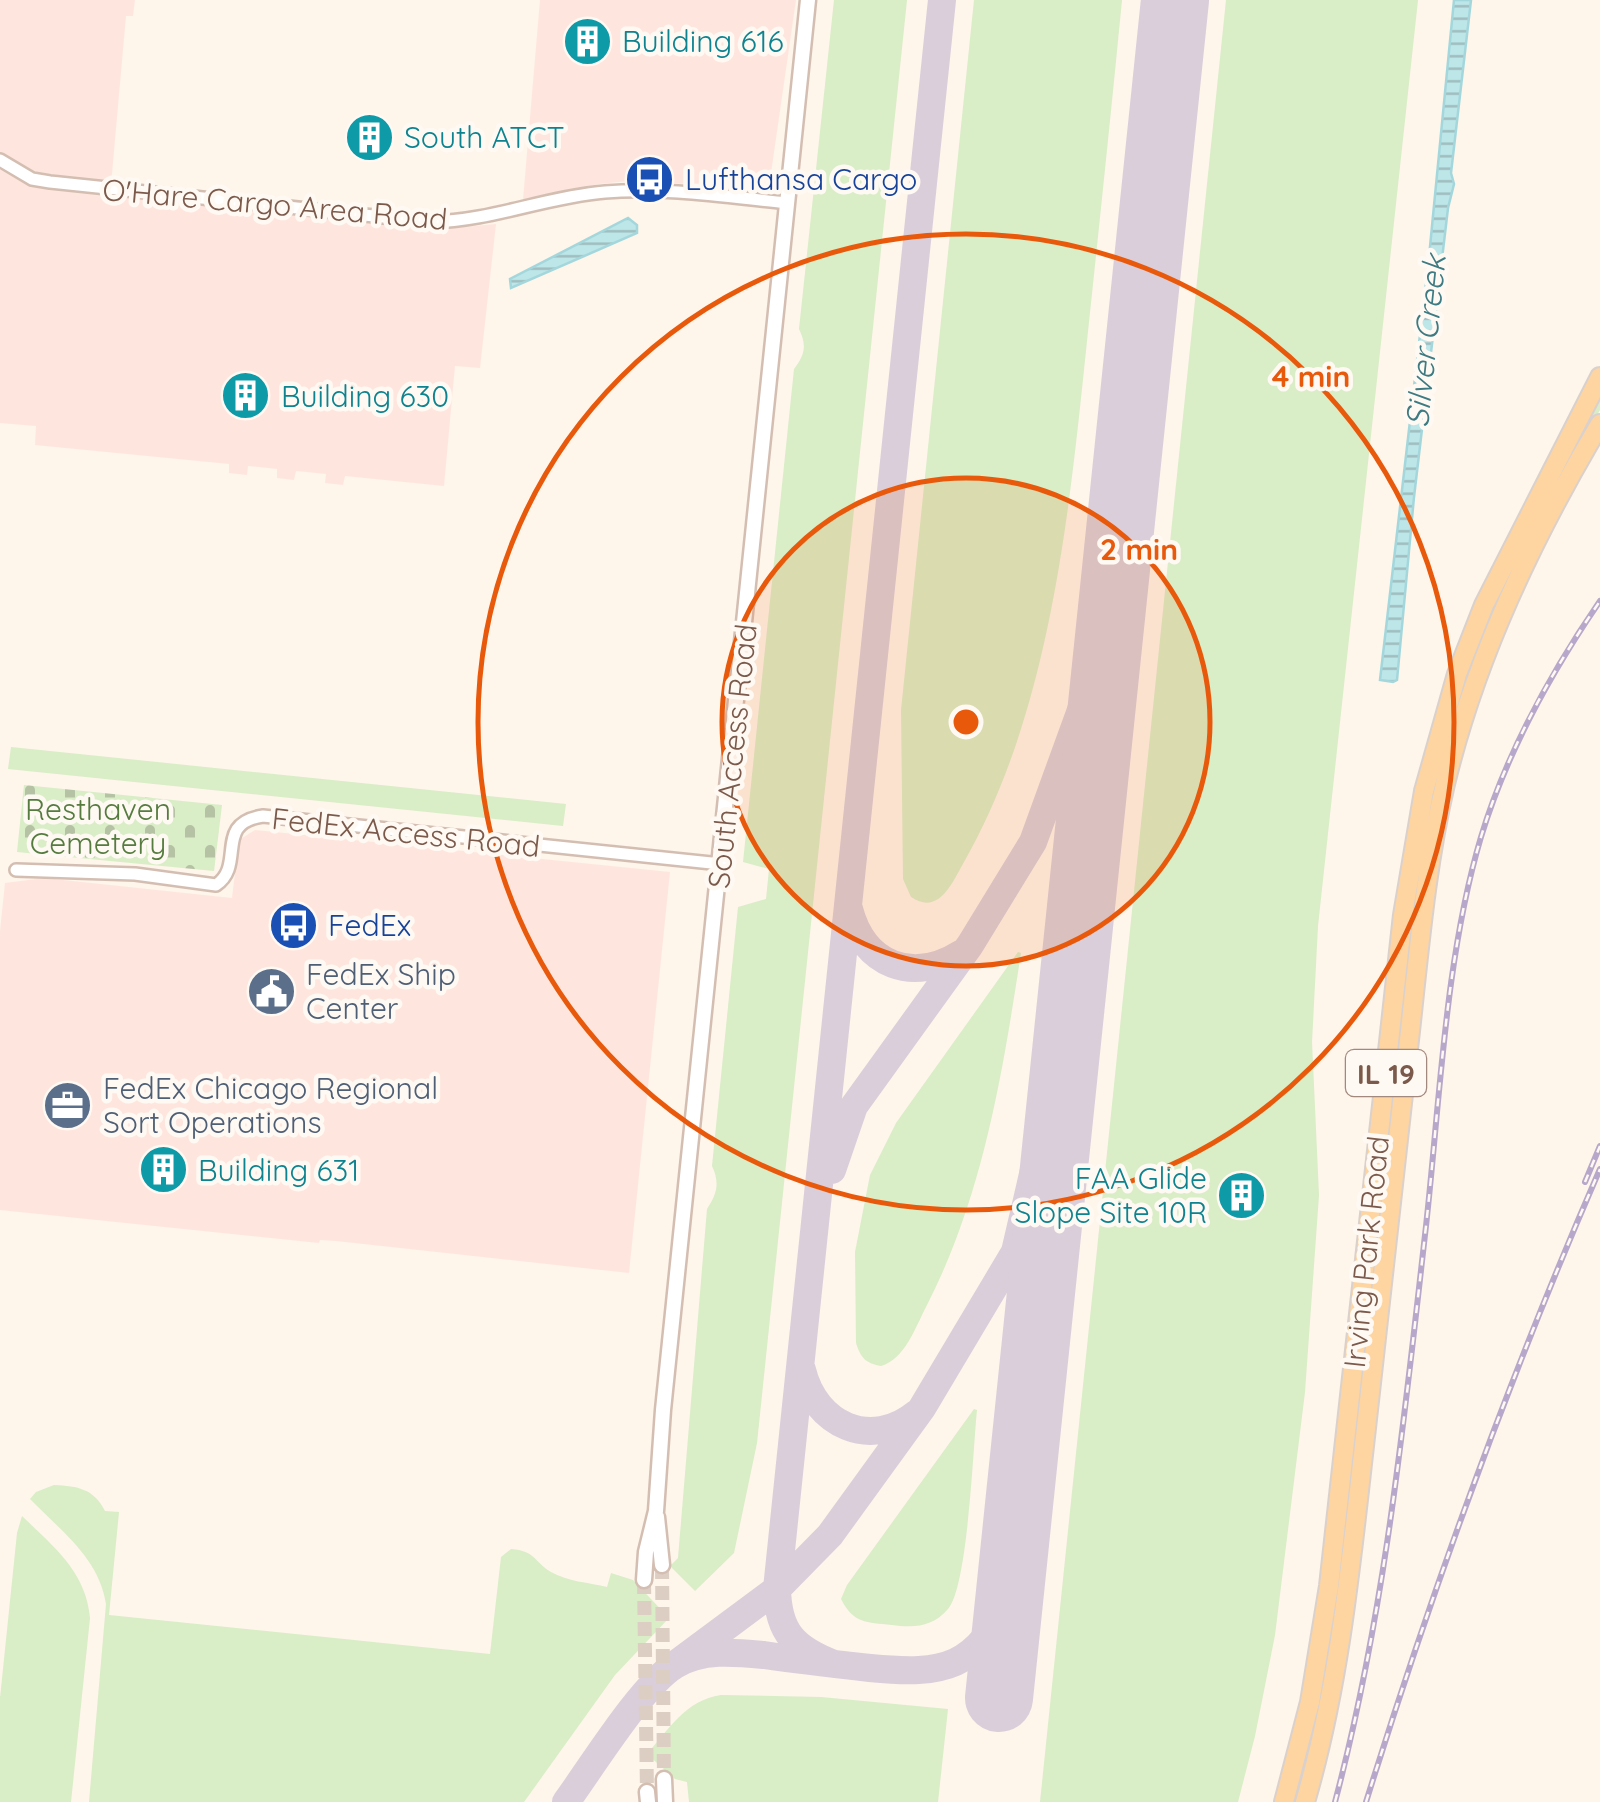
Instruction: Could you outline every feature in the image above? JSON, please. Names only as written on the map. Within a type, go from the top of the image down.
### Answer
[{"type":"main road","name":"Irving Park Road","points":[[1284,1802],[1310,1702],[1329,1586],[1406,883],[1424,791],[1452,689],[1484,605],[1600,377]]},
{"type":"main road","name":"Irving Park Road","points":[[1305,1802],[1345,1614],[1420,936],[1445,785],[1477,678],[1500,620],[1571,472],[1600,424]]},
{"type":"street","name":"South Access Road","points":[[644,1580],[656,1511],[666,1379],[808,0]]},
{"type":"street","name":"O'Hare Cargo Area Road","points":[[1,161],[32,179],[50,182],[431,222],[488,218],[606,192],[663,192],[788,203]]},
{"type":"street","name":"FedEx Access Road","points":[[16,870],[135,874],[216,884],[228,874],[238,826],[250,818],[264,816],[721,864]]},
{"type":"street","name":"South Access Road","points":[[656,1511],[662,1565]]},
{"type":"street","points":[[664,1779],[665,1802]]},
{"type":"shaded area","points":[[0,0],[135,0],[133,16],[126,16],[110,196],[430,230],[496,224],[480,368],[455,366],[444,486],[345,476],[343,485],[325,483],[326,474],[296,471],[294,480],[277,478],[277,469],[248,466],[247,475],[229,473],[229,464],[35,445],[36,426],[0,423]]},
{"type":"shaded area","points":[[540,0],[796,0],[771,173],[749,187],[629,181],[523,200]]},
{"type":"shaded area","points":[[255,830],[670,872],[629,1273],[0,1210],[0,931],[5,883],[44,878],[232,898],[239,840]]},
{"type":"green space","points":[[834,0],[907,0],[757,1443],[734,1553],[695,1591],[670,1566],[678,1558],[707,1209],[716,1188],[712,1166],[738,907],[766,899],[769,869],[743,862],[794,369],[804,350],[799,329]]},
{"type":"green space","points":[[974,0],[1122,0],[1072,473],[1051,609],[1017,740],[994,803],[944,894],[937,900],[921,902],[911,897],[903,879],[901,710]]},
{"type":"green space","points":[[1226,0],[1418,0],[1318,926],[1312,1042],[1319,1195],[1305,1392],[1275,1635],[1238,1802],[1040,1802]]},
{"type":"green space","points":[[1600,392],[1600,410],[1570,462],[1457,720],[1395,1114],[1388,1113],[1409,923],[1430,798],[1445,736],[1487,616]]},
{"type":"green space","points":[[11,747],[566,804],[563,826],[8,769]]},
{"type":"green space","name":"Resthaven Cemetery","points":[[24,785],[222,805],[214,871],[17,852]]},
{"type":"green space","points":[[1018,952],[1021,953],[998,1090],[962,1222],[946,1265],[908,1342],[889,1362],[881,1366],[871,1363],[856,1343],[855,1252],[870,1175],[896,1123]]},
{"type":"green space","points":[[1384,1152],[1390,1153],[1334,1641],[1299,1802],[1292,1802]]},
{"type":"green space","points":[[974,1409],[977,1410],[965,1546],[955,1595],[948,1609],[936,1620],[915,1626],[875,1623],[856,1617],[841,1599],[847,1585]]},
{"type":"green space","points":[[54,1485],[84,1490],[105,1511],[119,1512],[109,1615],[490,1654],[501,1557],[511,1549],[530,1554],[551,1572],[571,1580],[607,1587],[611,1573],[633,1580],[669,1618],[615,1675],[524,1802],[89,1802],[106,1604],[87,1559],[30,1499],[36,1492]]},
{"type":"green space","points":[[22,1516],[75,1574],[90,1618],[71,1802],[0,1802],[0,1698]]},
{"type":"green space","points":[[721,1695],[821,1697],[948,1709],[938,1802],[689,1802],[687,1782],[675,1779],[647,1754],[688,1709]]},
{"type":"water","name":"Silver Creek","points":[[1454,0],[1471,0],[1451,173],[1454,184],[1414,497],[1397,680],[1393,682],[1380,680]]},
{"type":"water","points":[[628,218],[637,225],[637,233],[511,288],[510,279]]},
{"type":"taxiway","points":[[834,1664],[809,1652],[791,1637],[781,1617],[777,1589],[942,0]]},
{"type":"taxiway","points":[[832,1170],[854,1106],[970,945],[1033,842],[1085,699],[1127,471]]},
{"type":"taxiway","points":[[849,909],[866,944],[893,964],[926,967],[962,953]]},
{"type":"taxiway","points":[[676,1664],[777,1589],[830,1535],[922,1408],[1015,1252],[1055,1079],[1076,954]]},
{"type":"taxiway","points":[[802,1370],[819,1405],[847,1426],[881,1430],[917,1413]]},
{"type":"taxiway","points":[[566,1802],[648,1690],[685,1660],[729,1653],[896,1670],[938,1668],[971,1653],[1010,1596]]},
{"type":"runway","points":[[999,1698],[1175,0]]},
{"type":"tunnel","points":[[662,1565],[664,1779]]},
{"type":"tunnel","points":[[644,1580],[647,1792]]},
{"type":"railway","points":[[1335,1802],[1367,1660],[1391,1516],[1451,980],[1469,883],[1492,805],[1517,744],[1547,685],[1600,601]]},
{"type":"railway","points":[[1585,1182],[1600,1146]]},
{"type":"railway","points":[[1366,1802],[1474,1482],[1600,1169]]},
{"type":"place","name":"Building 616","points":[[587,41]]},
{"type":"place","name":"South ATCT","points":[[369,137]]},
{"type":"place","name":"Lufthansa Cargo","points":[[650,179]]},
{"type":"place","name":"Building 630","points":[[246,396]]},
{"type":"place","name":"FedEx","points":[[293,925]]},
{"type":"place","name":"FedEx Ship Center","points":[[271,991]]},
{"type":"place","name":"FedEx Chicago Regional Sort Operations","points":[[68,1105]]},
{"type":"place","name":"Building 631","points":[[163,1170]]},
{"type":"place","name":"FAA Glide Slope Site 10R","points":[[1242,1195]]}]
